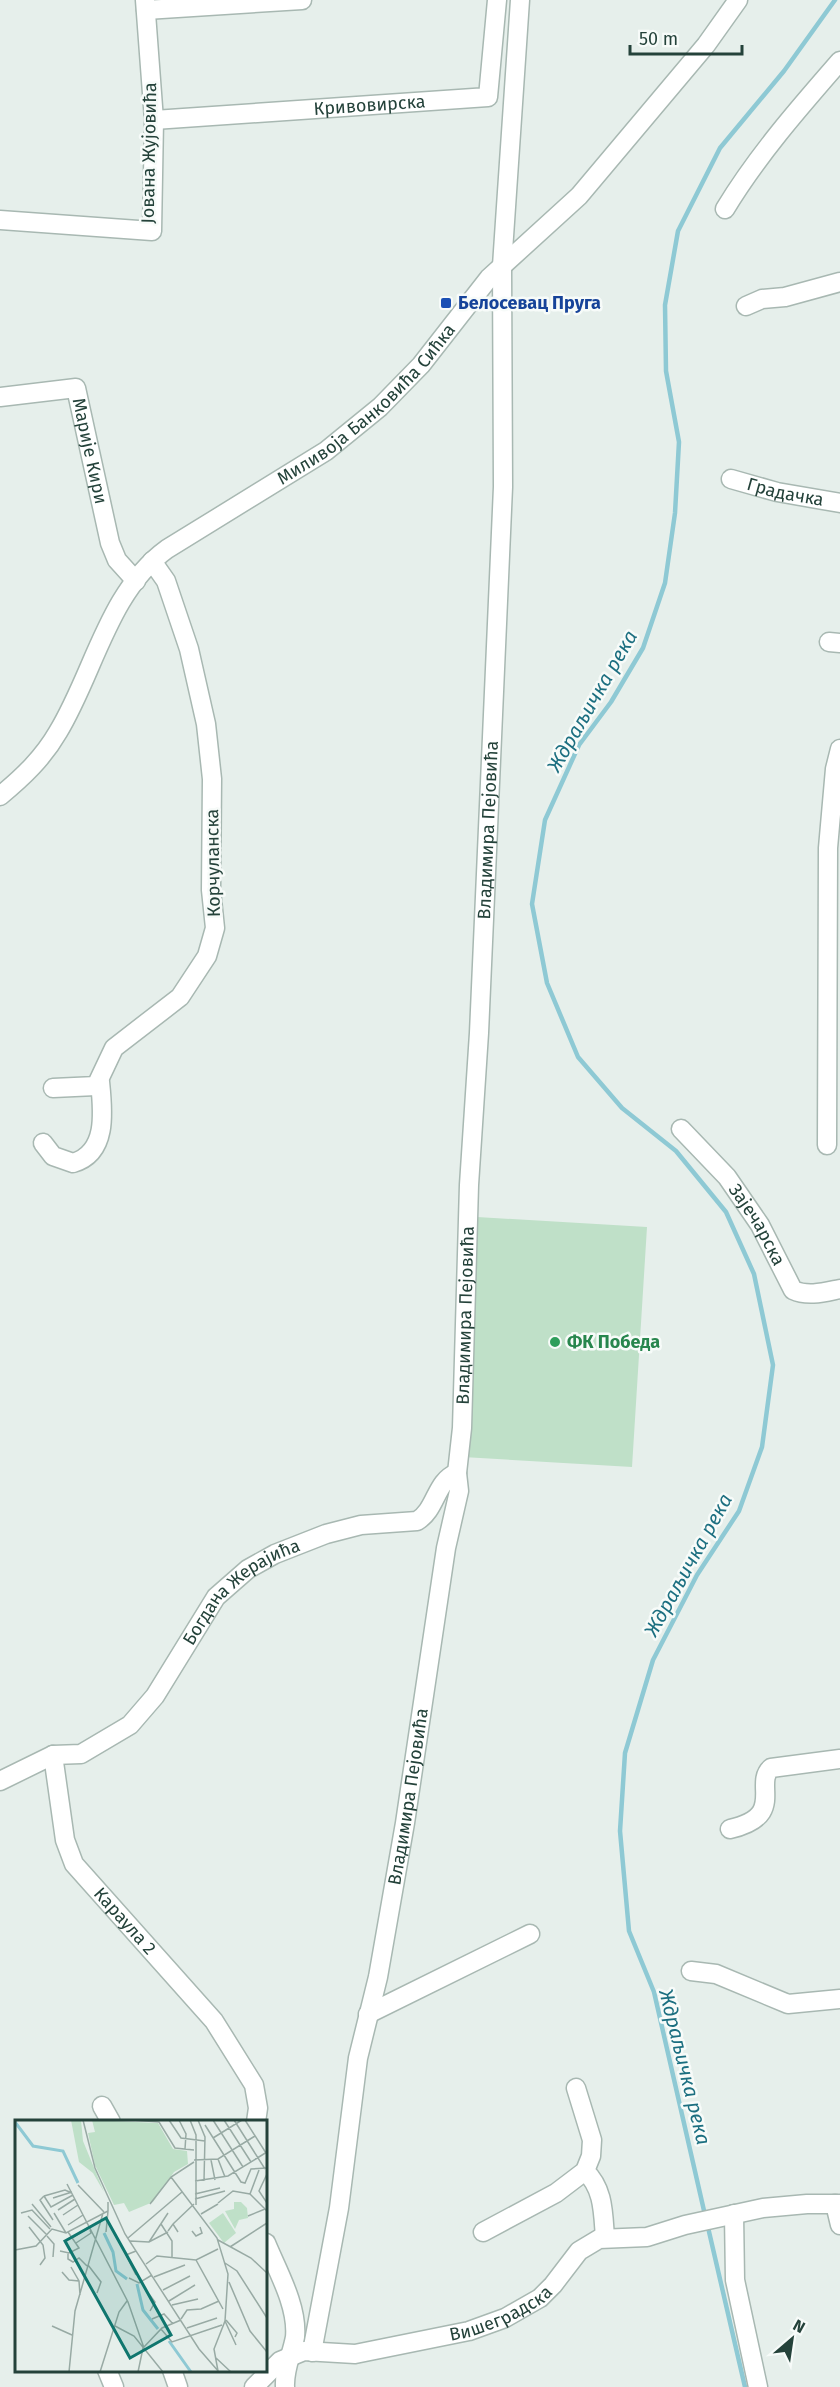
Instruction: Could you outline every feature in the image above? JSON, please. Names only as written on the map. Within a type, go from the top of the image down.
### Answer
[{"type":"street","points":[[145,5],[302,0]]},
{"type":"street","name":"Кривовирска","points":[[154,120],[488,97],[496,0]]},
{"type":"street","name":"Владимира Пејовића","points":[[312,2352],[335,2230],[358,2058],[378,1977],[405,1823],[446,1548],[457,1508],[459,1491],[457,1473],[462,1428],[469,1185],[479,1033],[503,487],[502,266],[520,0]]},
{"type":"street","name":"Миливоја Банковића Сићка","points":[[0,796],[30,771],[59,732],[108,628],[136,581],[152,561],[167,549],[326,451],[380,407],[422,365],[489,278],[579,196],[706,45],[738,0]]},
{"type":"street","name":"Јована Жујовића","points":[[0,220],[152,231],[154,120],[145,5]]},
{"type":"street","points":[[725,209],[745,176],[766,149],[840,62]]},
{"type":"street","points":[[746,306],[762,299],[785,297],[840,282]]},
{"type":"street","name":"Марије Кири","points":[[0,397],[76,388],[110,543],[117,560],[136,581]]},
{"type":"street","name":"Градачка","points":[[731,479],[777,492],[840,503]]},
{"type":"street","name":"Корчуланска","points":[[100,1082],[109,1057],[120,1041],[159,1015],[180,997],[207,956],[215,928],[211,890],[212,778],[206,724],[189,650],[166,581],[152,561]]},
{"type":"street","points":[[827,1145],[828,848],[835,769],[840,749]]},
{"type":"street","points":[[53,1088],[93,1088],[100,1082]]},
{"type":"street","points":[[43,1143],[53,1156],[73,1163],[91,1154],[99,1137],[102,1115],[100,1082]]},
{"type":"street","name":"Зајечарска","points":[[681,1129],[727,1177],[760,1225],[789,1285],[800,1293],[819,1293],[840,1289]]},
{"type":"street","name":"Богдана Жерајића","points":[[53,1755],[81,1754],[110,1739],[142,1714],[216,1597],[248,1569],[275,1554],[326,1534],[361,1525],[417,1521],[425,1516],[449,1476],[457,1473]]},
{"type":"street","points":[[0,1781],[53,1755]]},
{"type":"street","name":"Караула 2","points":[[53,1755],[65,1840],[74,1864],[214,2020],[254,2085],[258,2108],[256,2120]]},
{"type":"street","points":[[730,1829],[754,1820],[763,1809],[766,1796],[766,1776],[771,1768],[840,1759]]},
{"type":"street","points":[[368,2014],[530,1934]]},
{"type":"street","points":[[691,1971],[716,1974],[788,2004],[840,1999]]},
{"type":"street","points":[[483,2232],[556,2193],[585,2171],[591,2156],[592,2140],[576,2088]]},
{"type":"street","points":[[585,2171],[596,2181],[601,2200],[605,2238]]},
{"type":"street","points":[[758,2387],[735,2280],[726,2216],[784,2206],[837,2204],[840,2225]]},
{"type":"street","name":"Вишеградска","points":[[290,2356],[304,2351],[355,2354],[469,2331],[505,2318],[540,2298],[584,2247],[605,2238],[647,2237],[685,2225],[726,2216]]},
{"type":"street","points":[[267,2246],[292,2311],[295,2336],[285,2387]]},
{"type":"street","points":[[254,2387],[271,2368],[290,2356]]},
{"type":"street","points":[[108,2372],[114,2387]]},
{"type":"street","points":[[173,2372],[178,2387]]},
{"type":"green space","name":"ФК Победа","points":[[477,1217],[647,1227],[632,1467],[463,1457]]},
{"type":"waterway","name":"Ждраљичка река","points":[[705,2215],[654,1992],[629,1931],[620,1831],[625,1753],[653,1660],[697,1575],[739,1511],[762,1447],[773,1365],[754,1274],[726,1212],[676,1151],[622,1108],[578,1057],[547,983],[532,904],[545,820],[579,745],[611,702],[643,648],[665,583],[675,513],[679,442],[666,371],[665,305],[678,231],[720,148],[784,71],[835,0]]},
{"type":"waterway","name":"Ждраљичка река","points":[[707,2223],[745,2387]]},
{"type":"place","name":"Белосевац Пруга","points":[[446,303]]},
{"type":"place","name":"ФК Победа","points":[[555,1342]]}]
